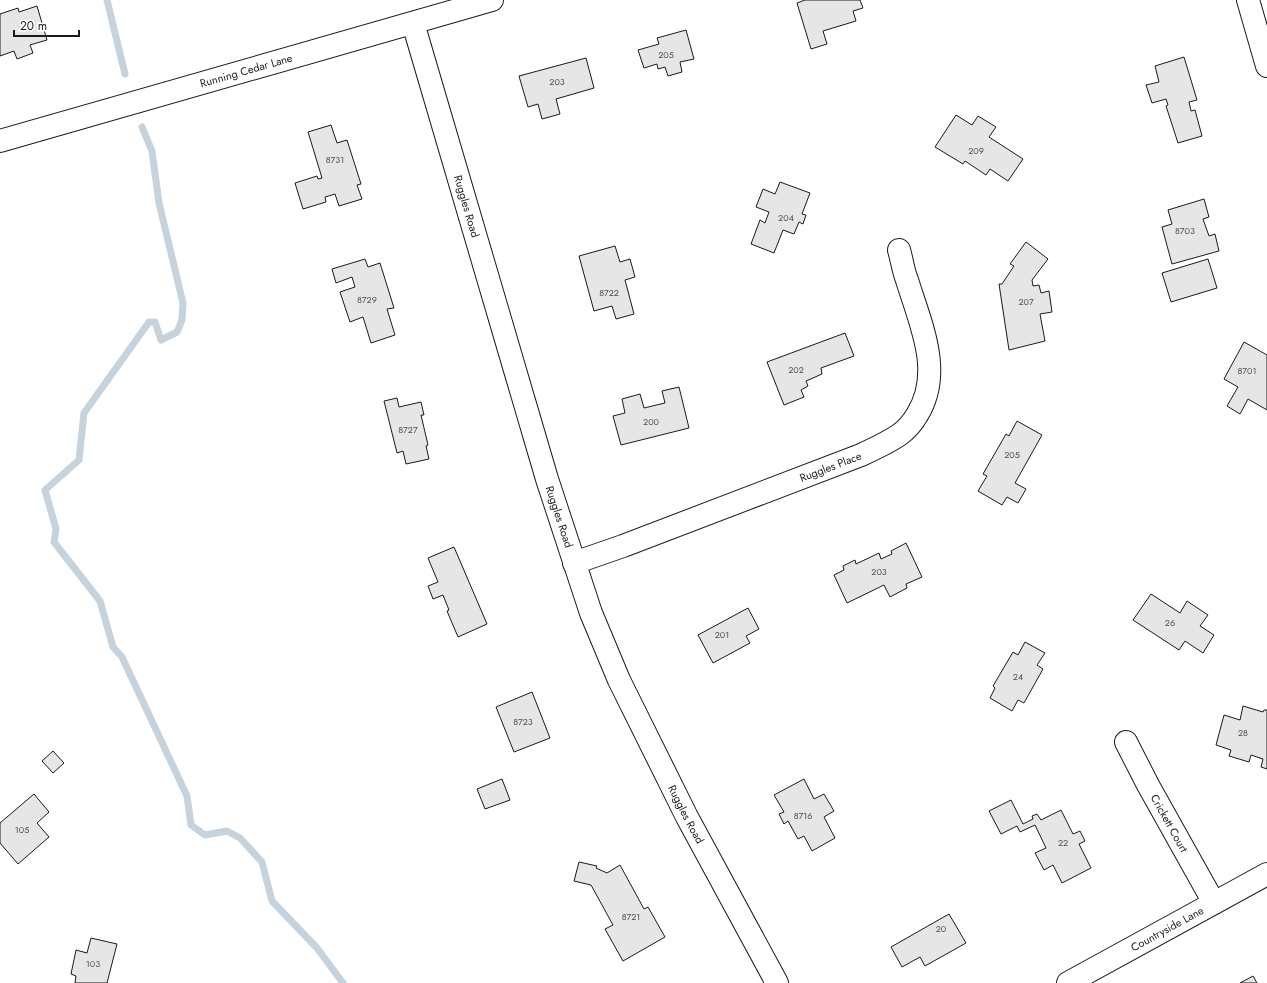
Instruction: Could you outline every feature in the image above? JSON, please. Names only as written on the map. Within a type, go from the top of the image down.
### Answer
[{"type":"street","name":"Running Cedar Lane","points":[[0,141],[492,0]]},
{"type":"street","points":[[1248,0],[1267,66]]},
{"type":"street","name":"Ruggles Road","points":[[413,23],[547,479],[590,613],[619,680],[687,817],[777,983]]},
{"type":"street","name":"Ruggles Place","points":[[574,563],[861,455],[882,446],[900,434],[913,421],[927,395],[930,378],[930,364],[923,327],[906,278],[899,250]]},
{"type":"street","name":"Crickett Court","points":[[1126,742],[1148,785],[1214,903]]},
{"type":"street","name":"Countryside Lane","points":[[1068,983],[1267,874]]},
{"type":"building","points":[[805,0],[860,0],[863,8],[853,11],[856,21],[823,31],[827,44],[811,49],[797,3]]},
{"type":"building","points":[[37,6],[47,40],[30,45],[33,53],[17,59],[14,51],[0,56],[0,14],[18,8],[19,12]]},
{"type":"building","points":[[686,30],[694,59],[680,62],[682,72],[668,76],[665,67],[658,69],[657,64],[644,68],[638,50],[659,44],[657,38]]},
{"type":"building","points":[[1184,57],[1197,100],[1189,102],[1191,111],[1195,110],[1202,136],[1178,143],[1166,106],[1168,105],[1166,99],[1152,103],[1146,85],[1159,82],[1155,66]]},
{"type":"building","points":[[586,58],[594,88],[556,99],[560,114],[542,119],[538,104],[528,107],[519,76]]},
{"type":"building","points":[[956,115],[972,125],[978,116],[996,127],[989,137],[1023,159],[1008,181],[990,169],[986,175],[965,161],[963,164],[935,147]]},
{"type":"building","points":[[331,125],[337,143],[347,140],[361,184],[357,185],[362,199],[339,206],[335,194],[325,197],[326,202],[303,209],[295,183],[317,176],[318,179],[322,178],[308,132]]},
{"type":"building","points":[[780,182],[810,193],[802,214],[806,215],[803,224],[799,222],[794,234],[783,230],[774,253],[751,244],[760,220],[765,223],[769,212],[756,207],[763,189],[775,194]]},
{"type":"building","points":[[1204,199],[1209,217],[1203,219],[1209,236],[1215,234],[1219,251],[1172,264],[1162,227],[1172,224],[1168,210]]},
{"type":"building","points":[[1026,242],[1048,259],[1032,280],[1033,286],[1039,285],[1041,293],[1049,291],[1052,312],[1040,314],[1045,341],[1009,350],[999,284],[1002,284],[1014,266],[1010,264]]},
{"type":"building","points":[[615,246],[620,262],[630,259],[635,277],[625,280],[634,314],[616,319],[612,306],[594,311],[579,256]]},
{"type":"building","points":[[365,259],[368,267],[380,263],[394,308],[387,309],[395,335],[371,343],[363,317],[350,322],[340,292],[355,287],[352,277],[336,283],[332,269]]},
{"type":"building","points":[[1208,259],[1217,288],[1171,302],[1162,273]]},
{"type":"building","points":[[845,333],[854,356],[821,368],[822,374],[806,381],[808,386],[801,390],[804,397],[784,405],[767,362]]},
{"type":"building","points":[[1244,342],[1267,355],[1267,410],[1248,399],[1240,414],[1227,406],[1238,387],[1224,379]]},
{"type":"building","points":[[679,387],[689,428],[621,445],[613,416],[625,413],[622,399],[640,394],[644,408],[665,403],[662,391]]},
{"type":"building","points":[[397,398],[399,407],[421,402],[424,415],[421,415],[428,445],[426,446],[429,459],[406,464],[403,451],[397,453],[384,401]]},
{"type":"building","points":[[1017,421],[1042,435],[1015,483],[1026,489],[1018,503],[1007,497],[1002,505],[978,491],[987,476],[983,474],[1006,434],[1009,436]]},
{"type":"building","points":[[906,543],[922,577],[906,584],[907,588],[890,597],[884,585],[847,603],[834,575],[844,570],[843,566],[855,560],[856,564],[879,553],[881,559],[892,554],[891,551]]},
{"type":"building","points":[[454,547],[487,624],[458,637],[447,611],[449,610],[443,595],[433,599],[428,586],[438,582],[428,558]]},
{"type":"building","points":[[1151,594],[1180,613],[1187,601],[1208,615],[1200,626],[1214,635],[1203,653],[1185,641],[1179,650],[1133,620]]},
{"type":"building","points":[[748,608],[759,629],[746,636],[750,643],[713,663],[698,635]]},
{"type":"building","points":[[1025,642],[1045,653],[1037,665],[1043,669],[1024,703],[1018,700],[1012,711],[990,698],[995,688],[993,686],[1013,652],[1018,655]]},
{"type":"building","points":[[532,692],[550,738],[514,752],[496,707]]},
{"type":"building","points":[[1243,706],[1263,712],[1264,710],[1267,710],[1267,769],[1261,767],[1263,759],[1251,755],[1249,762],[1229,756],[1231,750],[1216,745],[1224,715],[1240,720]]},
{"type":"building","points":[[53,751],[64,763],[53,773],[42,761]]},
{"type":"building","points":[[502,779],[510,800],[485,809],[477,789]]},
{"type":"building","points":[[804,779],[814,799],[824,794],[834,811],[824,817],[835,838],[812,851],[804,836],[798,839],[788,821],[784,824],[779,814],[784,812],[774,795]]},
{"type":"building","points":[[34,794],[49,812],[37,823],[49,837],[18,864],[0,843],[0,823]]},
{"type":"building","points":[[1011,800],[1023,824],[1033,819],[1032,816],[1037,814],[1041,820],[1061,810],[1073,834],[1080,831],[1085,841],[1079,844],[1091,868],[1062,883],[1053,865],[1044,870],[1035,853],[1046,848],[1035,825],[1020,832],[1017,826],[1001,834],[989,811]]},
{"type":"building","points":[[579,862],[597,866],[596,868],[607,873],[620,865],[644,909],[648,907],[665,937],[623,961],[605,929],[613,925],[591,885],[574,881]]},
{"type":"building","points":[[949,914],[966,943],[925,966],[920,957],[902,967],[891,947]]},
{"type":"building","points":[[91,938],[117,944],[107,983],[75,983],[76,976],[71,974],[76,950],[87,953]]},
{"type":"building","points":[[1253,976],[1257,983],[1240,983]]},
{"type":"waterway","points":[[107,0],[125,74]]},
{"type":"waterway","points":[[142,127],[152,151],[159,203],[183,303],[182,320],[177,332],[161,340],[155,322],[149,322],[84,413],[79,460],[45,490],[56,529],[54,542],[100,601],[113,647],[122,657],[187,796],[191,825],[205,835],[227,831],[240,838],[262,862],[272,901],[317,948],[343,983]]}]
